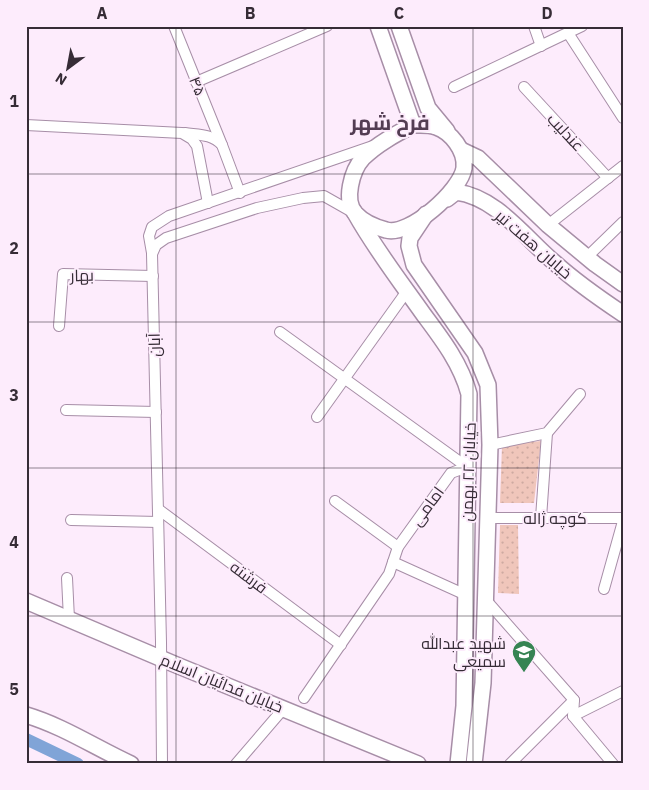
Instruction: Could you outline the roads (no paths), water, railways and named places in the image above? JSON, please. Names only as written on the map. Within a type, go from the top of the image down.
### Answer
[{"type":"street","name":"۴۵","points":[[174,26],[240,192]]},
{"type":"street","points":[[196,82],[327,26]]},
{"type":"street","points":[[378,26],[413,125]]},
{"type":"street","points":[[152,254],[156,244],[166,238],[258,208],[303,198],[324,196],[355,213],[372,226],[389,232],[405,229],[441,202],[457,184],[464,168],[461,150],[428,108],[399,26]]},
{"type":"street","points":[[534,26],[541,46]]},
{"type":"street","points":[[454,87],[582,26]]},
{"type":"street","points":[[568,33],[623,118]]},
{"type":"street","name":"عندلیب","points":[[524,87],[608,178]]},
{"type":"street","points":[[26,125],[182,133],[217,139],[222,145]]},
{"type":"street","points":[[182,133],[192,139],[198,146],[208,203],[381,143],[413,125],[435,126],[451,136]]},
{"type":"street","points":[[355,213],[350,197],[352,178],[362,159],[381,143]]},
{"type":"street","name":"خیابان هفت تیر","points":[[461,150],[478,158],[548,225],[587,258],[623,284]]},
{"type":"street","points":[[548,225],[623,166]]},
{"type":"street","name":"خیابان هفت تیر","points":[[441,202],[456,192],[477,197],[508,219],[579,284],[623,314]]},
{"type":"street","name":"آبان","points":[[162,764],[162,658],[150,236],[152,227],[169,216],[208,203]]},
{"type":"street","name":"خیابان ۲۲ بهمن","points":[[355,213],[376,248],[441,339],[465,377],[469,394],[470,442],[467,467],[464,706],[458,764]]},
{"type":"street","name":"خیابان ۲۲ بهمن","points":[[426,214],[410,238],[409,246],[414,265],[475,353],[488,385],[490,445],[483,683],[474,764]]},
{"type":"street","points":[[587,258],[623,222]]},
{"type":"street","name":"بهار","points":[[59,326],[63,274],[152,276]]},
{"type":"street","points":[[317,417],[407,291]]},
{"type":"street","points":[[280,332],[467,467]]},
{"type":"street","points":[[541,518],[547,433],[580,394]]},
{"type":"street","points":[[66,410],[156,412]]},
{"type":"street","points":[[490,445],[547,433]]},
{"type":"street","name":"امامی","points":[[304,698],[389,574],[398,547],[451,473],[467,467]]},
{"type":"street","points":[[335,501],[398,547]]},
{"type":"street","name":"فرشته","points":[[158,509],[341,645]]},
{"type":"street","name":"کوچه ژاله","points":[[488,518],[623,519]]},
{"type":"street","points":[[604,589],[623,519]]},
{"type":"street","points":[[70,520],[158,522]]},
{"type":"street","points":[[393,562],[466,595]]},
{"type":"street","points":[[67,578],[69,619]]},
{"type":"street","points":[[486,600],[574,700],[573,716],[612,764]]},
{"type":"street","name":"خیابان فدائیان اسلام","points":[[26,601],[418,764]]},
{"type":"street","points":[[573,716],[623,691]]},
{"type":"street","points":[[510,764],[574,700]]},
{"type":"street","points":[[236,764],[284,708]]},
{"type":"street","points":[[26,715],[60,729],[130,764]]},
{"type":"waterway","points":[[26,739],[78,764]]},
{"type":"place","name":"شهید عبدالله سمیعی","points":[[524,673]]},
{"type":"district","name":"فرخ شهر","points":[[390,123]]}]
